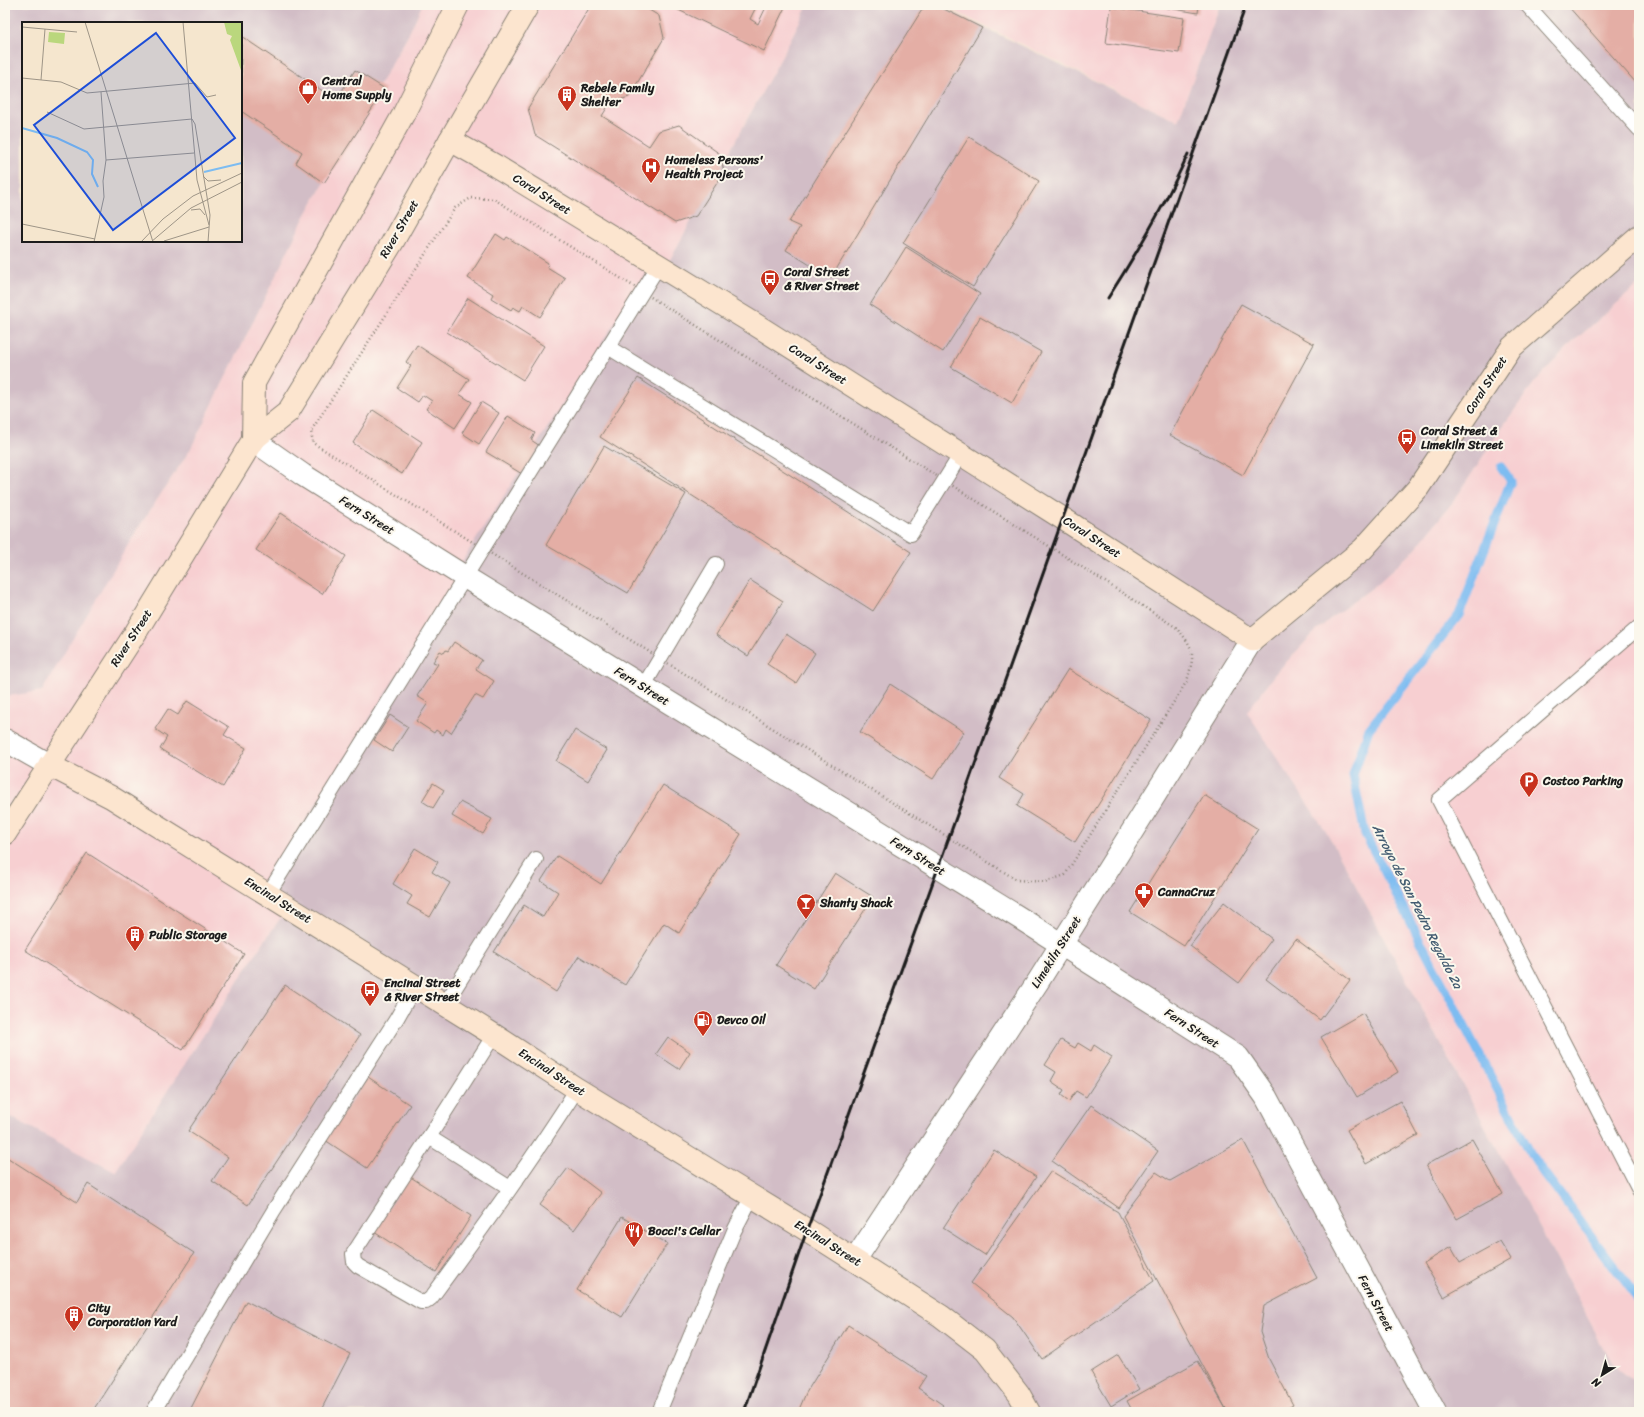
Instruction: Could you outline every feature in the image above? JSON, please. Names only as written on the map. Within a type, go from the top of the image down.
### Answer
[{"type":"street","points":[[253,440],[254,383],[403,115],[458,5]]},
{"type":"street","name":"River Street","points":[[5,834],[136,632],[253,440],[288,412],[392,243],[528,5]]},
{"type":"street","name":"Coral Street","points":[[450,140],[496,166],[659,265],[961,454],[1252,640],[1363,549],[1418,488],[1512,347],[1639,236]]},
{"type":"street","name":"Fern Street","points":[[253,440],[303,475],[465,577],[1061,944],[1238,1057],[1266,1097],[1435,1412]]},
{"type":"street","name":"Limekiln Street","points":[[855,1260],[1061,944],[1252,640]]},
{"type":"street","points":[[5,740],[49,765]]},
{"type":"street","name":"Encinal Street","points":[[49,765],[111,797],[494,1034],[855,1260],[941,1316],[985,1350],[1019,1394],[1029,1412]]},
{"type":"lane","points":[[1527,5],[1639,129]]},
{"type":"lane","points":[[268,894],[659,265]]},
{"type":"lane","points":[[608,347],[911,534],[961,454]]},
{"type":"lane","points":[[643,687],[716,564]]},
{"type":"lane","points":[[1639,627],[1439,800],[1639,1190]]},
{"type":"lane","points":[[445,1004],[536,859]]},
{"type":"lane","points":[[153,1412],[274,1210],[397,1018],[415,986]]},
{"type":"lane","points":[[494,1034],[430,1137],[353,1254],[354,1262],[358,1266],[421,1302],[426,1302],[431,1298],[557,1121],[578,1088]]},
{"type":"lane","points":[[430,1137],[510,1188]]},
{"type":"lane","points":[[659,1412],[734,1231],[752,1196]]},
{"type":"path","points":[[471,198],[494,199],[643,292],[1177,628],[1190,644],[1193,660],[1187,681],[1065,875],[1045,882],[1017,880],[313,443],[311,431],[455,208],[471,198]]},
{"type":"shaded area","points":[[5,5],[422,5],[410,31],[304,218],[190,450],[135,533],[42,691],[8,696],[5,702]]},
{"type":"shaded area","points":[[422,5],[808,5],[781,58],[667,265],[464,569],[289,906],[263,943],[115,1173],[5,1114],[5,702],[8,696],[135,533],[190,450],[304,218],[410,31]]},
{"type":"shaded area","points":[[808,5],[938,5],[1178,121],[1220,5],[1639,5],[1639,284],[1566,348],[1534,383],[1500,430],[1456,498],[1415,549],[1376,585],[1332,617],[1312,635],[1274,675],[1247,712],[1330,838],[1614,1366],[1639,1384],[1639,1412],[5,1412],[5,1114],[115,1172],[263,943],[289,906],[263,888],[463,569],[459,566],[656,258],[667,265],[781,58]]},
{"type":"shaded area","points":[[942,5],[1220,5],[1178,121]]},
{"type":"shaded area","points":[[1639,284],[1639,1384],[1614,1366],[1330,838],[1246,712],[1274,675],[1312,635],[1332,617],[1376,585],[1415,549],[1456,498],[1500,430],[1534,383],[1566,348]]},
{"type":"building","name":"Rebele Family Shelter","points":[[591,5],[641,5],[659,16],[664,38],[629,97],[610,103],[602,116],[649,146],[659,131],[679,125],[720,154],[724,172],[696,216],[675,223],[535,135],[528,108]]},
{"type":"building","points":[[668,5],[757,5],[750,19],[758,24],[767,5],[782,5],[785,7],[764,51]]},
{"type":"building","points":[[925,5],[936,5],[982,28],[831,278],[786,250],[800,227],[789,222]]},
{"type":"building","points":[[1150,5],[1199,5],[1198,13]]},
{"type":"building","points":[[1567,5],[1639,5],[1639,82],[1637,84]]},
{"type":"building","points":[[1111,7],[1184,18],[1179,53],[1106,43]]},
{"type":"building","name":"Central Home Supply","points":[[242,37],[336,100],[355,70],[385,89],[324,183],[296,163],[302,152],[242,112]]},
{"type":"building","points":[[969,137],[1039,181],[973,287],[903,243]]},
{"type":"building","points":[[496,234],[505,240],[507,237],[548,263],[547,267],[565,278],[540,317],[523,306],[520,311],[513,307],[511,310],[491,298],[493,294],[468,278]]},
{"type":"building","points":[[906,247],[980,294],[943,352],[870,305]]},
{"type":"building","points":[[468,298],[544,346],[523,380],[447,332]]},
{"type":"building","points":[[1241,304],[1314,344],[1243,475],[1170,435]]},
{"type":"building","points":[[980,317],[1041,352],[1012,403],[951,367]]},
{"type":"building","points":[[417,345],[469,379],[459,394],[472,402],[455,428],[426,409],[432,401],[423,395],[418,402],[397,388],[411,366],[406,362]]},
{"type":"building","points":[[638,378],[911,552],[873,611],[600,437]]},
{"type":"building","points":[[481,402],[499,413],[479,444],[462,433]]},
{"type":"building","points":[[373,410],[422,442],[402,474],[353,443]]},
{"type":"building","points":[[508,416],[535,433],[531,440],[540,446],[522,474],[486,452]]},
{"type":"building","points":[[604,446],[686,494],[628,593],[546,545]]},
{"type":"building","points":[[281,513],[346,556],[322,594],[256,550]]},
{"type":"building","points":[[750,580],[783,601],[748,656],[716,635]]},
{"type":"building","points":[[786,634],[815,653],[796,683],[767,664]]},
{"type":"building","points":[[454,642],[482,660],[476,669],[494,681],[483,699],[475,695],[451,733],[446,729],[443,735],[436,730],[434,733],[416,721],[428,703],[417,696],[438,664],[433,662],[440,651],[444,653],[446,650],[448,651]]},
{"type":"building","points":[[1068,669],[1151,720],[1075,842],[1017,806],[1024,794],[999,778]]},
{"type":"building","points":[[890,684],[964,732],[933,779],[860,732]]},
{"type":"building","points":[[187,701],[229,727],[224,735],[246,748],[223,787],[160,749],[167,737],[155,729],[168,709],[178,715]]},
{"type":"building","points":[[390,715],[408,727],[392,752],[374,740]]},
{"type":"building","points":[[575,730],[607,750],[588,781],[556,761]]},
{"type":"building","points":[[433,783],[444,790],[433,808],[422,801]]},
{"type":"building","points":[[663,785],[741,834],[679,933],[664,923],[625,985],[579,956],[556,992],[494,952],[524,905],[543,917],[558,892],[541,881],[557,856],[601,884]]},
{"type":"building","points":[[1204,795],[1258,829],[1184,946],[1130,912]]},
{"type":"building","points":[[460,802],[492,819],[483,834],[452,816]]},
{"type":"building","points":[[415,848],[438,862],[432,872],[450,883],[430,917],[407,904],[412,896],[393,884]]},
{"type":"building","name":"Public Storage","points":[[87,853],[244,954],[183,1050],[25,950]]},
{"type":"building","points":[[835,873],[873,897],[814,989],[776,965]]},
{"type":"building","points":[[1224,902],[1272,939],[1239,983],[1190,946]]},
{"type":"building","points":[[1296,939],[1350,980],[1320,1020],[1266,979]]},
{"type":"building","points":[[285,985],[360,1035],[248,1205],[212,1181],[228,1157],[188,1131]]},
{"type":"building","points":[[1363,1013],[1398,1072],[1357,1097],[1321,1037]]},
{"type":"building","points":[[668,1037],[690,1052],[679,1069],[656,1054]]},
{"type":"building","points":[[1061,1040],[1075,1048],[1078,1043],[1091,1051],[1094,1045],[1112,1057],[1086,1097],[1076,1091],[1069,1101],[1061,1095],[1064,1090],[1051,1081],[1056,1072],[1045,1065]]},
{"type":"building","points":[[368,1077],[410,1105],[367,1168],[325,1140]]},
{"type":"building","points":[[1400,1101],[1418,1135],[1366,1164],[1347,1130]]},
{"type":"building","points":[[1091,1105],[1158,1151],[1119,1208],[1052,1161]]},
{"type":"building","points":[[1472,1139],[1503,1194],[1457,1219],[1426,1165]]},
{"type":"building","points":[[1243,1140],[1317,1278],[1264,1306],[1260,1332],[1269,1359],[1293,1405],[1281,1412],[1133,1412],[1127,1401],[1198,1361],[1226,1409],[1123,1216],[1156,1172],[1170,1181]]},
{"type":"building","points":[[994,1150],[1036,1177],[985,1255],[943,1228]]},
{"type":"building","name":"City Corporation Yard","points":[[5,1156],[77,1202],[88,1184],[194,1253],[92,1412],[5,1412]]},
{"type":"building","points":[[568,1168],[601,1193],[574,1230],[540,1205]]},
{"type":"building","points":[[1051,1171],[1118,1212],[1154,1281],[1042,1359],[1013,1317],[971,1283]]},
{"type":"building","points":[[409,1176],[471,1216],[436,1272],[374,1232]]},
{"type":"building","points":[[622,1217],[667,1244],[622,1317],[577,1290]]},
{"type":"building","points":[[1500,1241],[1511,1259],[1444,1297],[1424,1263],[1451,1247],[1460,1263]]},
{"type":"building","points":[[246,1301],[350,1354],[320,1412],[189,1412]]},
{"type":"building","points":[[848,1325],[926,1376],[918,1388],[943,1405],[938,1412],[798,1412],[806,1393]]},
{"type":"building","points":[[1118,1355],[1139,1389],[1111,1406],[1091,1372]]},
{"type":"waterway","name":"Arroyo de San Pedro Regaldo 2a","points":[[1501,467],[1511,481],[1459,615],[1369,729],[1353,775],[1365,834],[1533,1158],[1639,1300]]},
{"type":"railway","points":[[744,1412],[807,1230],[1246,5]]},
{"type":"railway","points":[[1108,298],[1151,228],[1188,154]]},
{"type":"place","name":"Central Home Supply","points":[[308,105]]},
{"type":"place","name":"Rebele Family Shelter","points":[[567,112]]},
{"type":"place","name":"Homeless Persons' Health Project","points":[[651,184]]},
{"type":"place","name":"Coral Street & River Street","points":[[770,296]]},
{"type":"place","name":"Coral Street & Limekiln Street","points":[[1407,455]]},
{"type":"place","name":"Costco Parking","points":[[1529,798]]},
{"type":"place","name":"CannaCruz","points":[[1144,909]]},
{"type":"place","name":"Shanty Shack","points":[[806,920]]},
{"type":"place","name":"Public Storage","points":[[135,952]]},
{"type":"place","name":"Encinal Street & River Street","points":[[370,1007]]},
{"type":"place","name":"Devco Oil","points":[[703,1037]]},
{"type":"place","name":"Bocci's Cellar","points":[[634,1248]]},
{"type":"place","name":"City Corporation Yard","points":[[74,1332]]}]
